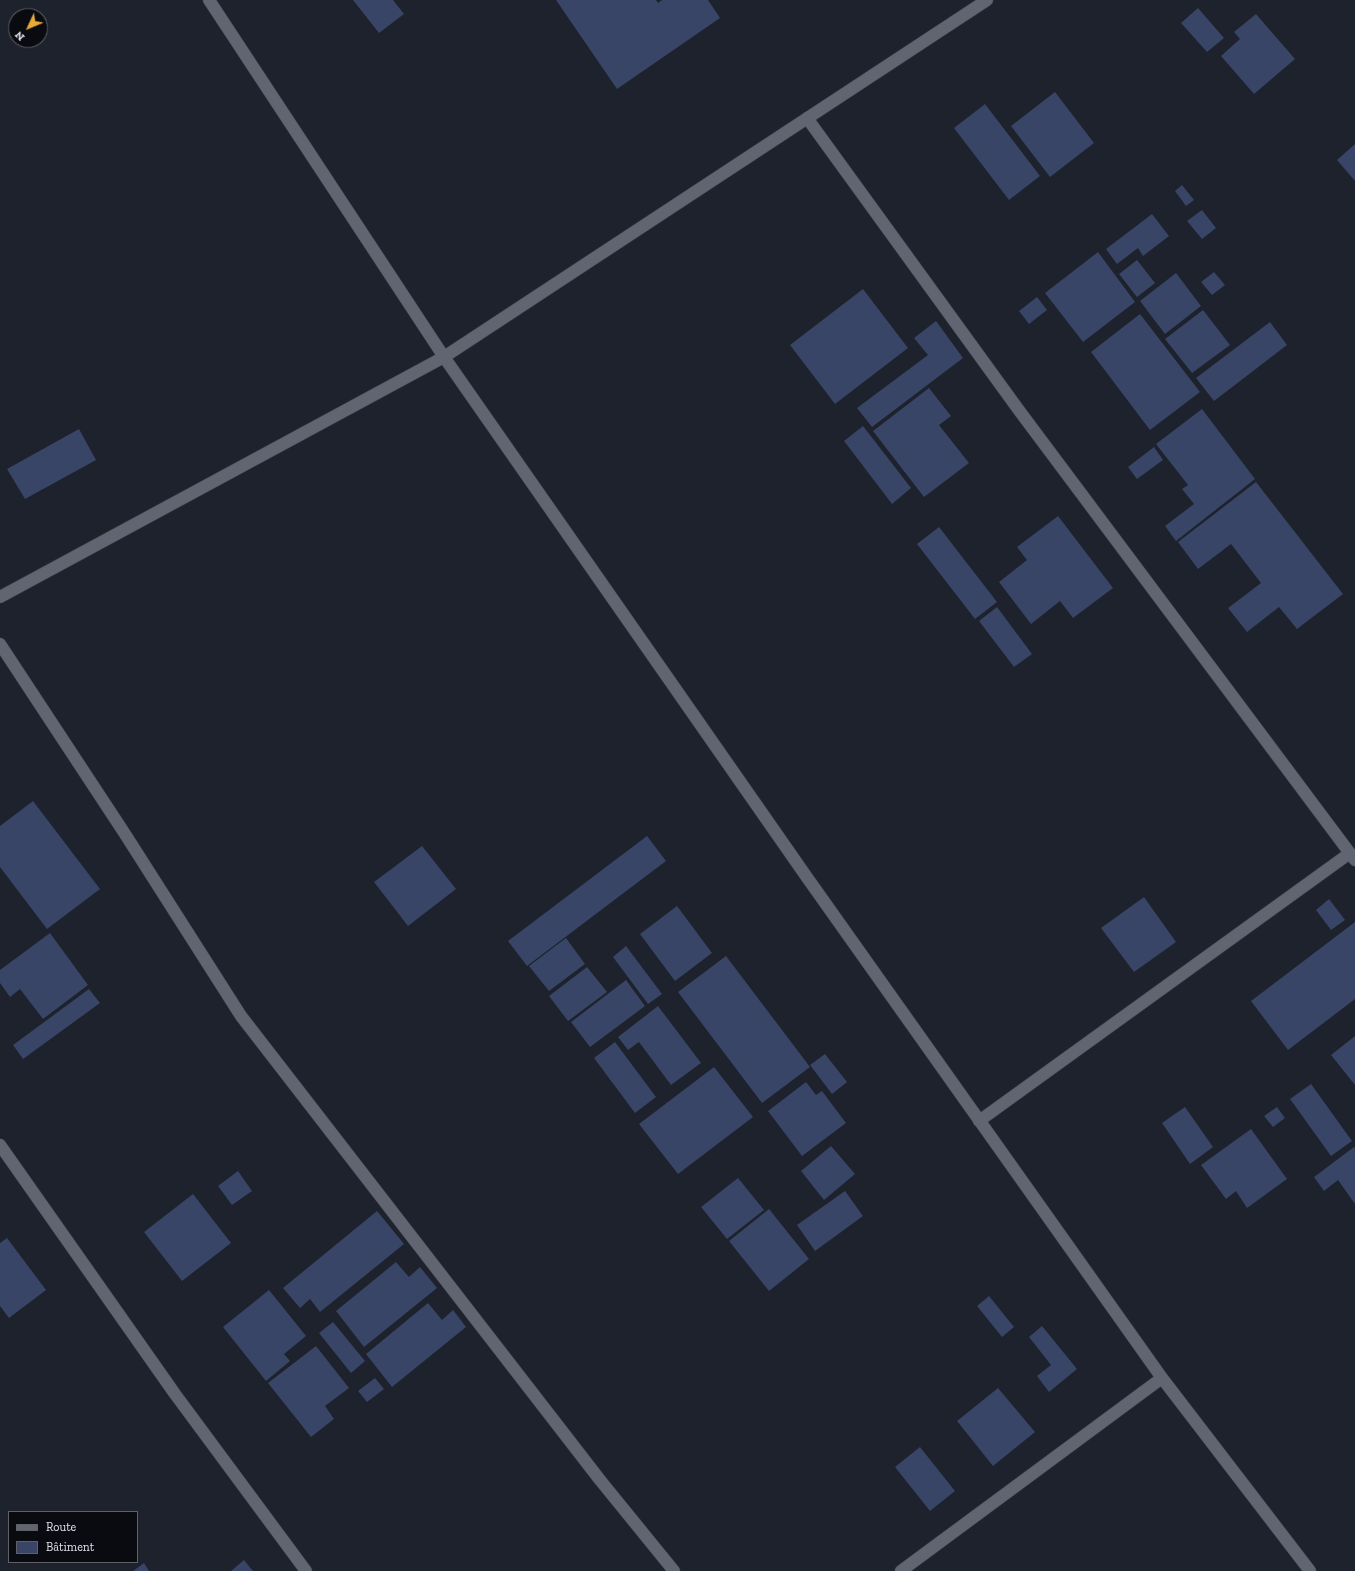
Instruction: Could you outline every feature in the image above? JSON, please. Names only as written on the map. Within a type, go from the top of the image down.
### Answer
[{"type":"street","points":[[209,0],[444,357],[806,876],[1162,1378],[1310,1571]]},
{"type":"street","points":[[0,597],[444,357],[806,118],[988,0]]},
{"type":"street","points":[[806,118],[1018,409],[1352,856],[979,1121]]},
{"type":"street","points":[[0,644],[125,834],[241,1016],[600,1480],[674,1571]]},
{"type":"street","points":[[0,1145],[175,1394],[306,1571]]},
{"type":"street","points":[[901,1571],[1162,1378]]},
{"type":"building","points":[[353,0],[393,0],[404,14],[379,33]]},
{"type":"building","points":[[556,0],[656,0],[658,3],[662,0],[708,0],[720,18],[617,89]]},
{"type":"building","points":[[1198,8],[1224,38],[1207,52],[1181,23]]},
{"type":"building","points":[[1256,14],[1295,59],[1254,94],[1221,56],[1240,39],[1234,32]]},
{"type":"building","points":[[1055,92],[1094,143],[1050,177],[1011,126]]},
{"type":"building","points":[[985,104],[1040,176],[1009,200],[954,128]]},
{"type":"building","points":[[1355,144],[1355,181],[1337,160]]},
{"type":"building","points":[[1182,185],[1194,200],[1186,206],[1175,191]]},
{"type":"building","points":[[1202,210],[1216,228],[1202,239],[1187,221]]},
{"type":"building","points":[[1152,214],[1169,236],[1143,256],[1138,248],[1117,264],[1106,249]]},
{"type":"building","points":[[1098,252],[1135,302],[1083,342],[1045,293]]},
{"type":"building","points":[[1137,260],[1155,283],[1137,297],[1119,274]]},
{"type":"building","points":[[1214,272],[1225,285],[1212,295],[1201,282]]},
{"type":"building","points":[[1176,273],[1201,306],[1165,334],[1140,301]]},
{"type":"building","points":[[863,289],[908,348],[835,404],[790,345]]},
{"type":"building","points":[[1037,297],[1047,310],[1029,324],[1019,311]]},
{"type":"building","points":[[1203,310],[1230,345],[1192,373],[1165,339]]},
{"type":"building","points":[[1140,314],[1200,392],[1150,430],[1091,352]]},
{"type":"building","points":[[936,321],[963,358],[872,427],[857,408],[928,355],[914,338]]},
{"type":"building","points":[[1270,322],[1287,345],[1214,401],[1196,378]]},
{"type":"building","points":[[929,388],[951,416],[939,425],[969,463],[924,497],[873,431]]},
{"type":"building","points":[[1202,409],[1255,479],[1176,541],[1165,526],[1194,504],[1182,489],[1188,485],[1156,444]]},
{"type":"building","points":[[863,426],[911,488],[892,504],[844,441]]},
{"type":"building","points":[[79,429],[96,460],[25,499],[7,469]]},
{"type":"building","points":[[1154,447],[1163,460],[1137,479],[1128,467]]},
{"type":"building","points":[[1256,482],[1343,594],[1297,629],[1279,607],[1247,632],[1228,608],[1261,583],[1231,544],[1198,569],[1178,542]]},
{"type":"building","points":[[1058,516],[1113,588],[1073,618],[1060,601],[1031,624],[999,582],[1027,560],[1017,547]]},
{"type":"building","points":[[939,527],[997,602],[975,619],[917,544]]},
{"type":"building","points":[[997,607],[1032,654],[1014,667],[979,621]]},
{"type":"building","points":[[33,801],[100,889],[47,929],[0,867],[0,826]]},
{"type":"building","points":[[647,836],[666,861],[527,966],[508,941]]},
{"type":"building","points":[[422,846],[456,889],[408,926],[374,882]]},
{"type":"building","points":[[1144,897],[1176,942],[1134,972],[1101,928]]},
{"type":"building","points":[[1329,899],[1345,920],[1331,930],[1316,910]]},
{"type":"building","points":[[677,906],[712,953],[675,981],[640,934]]},
{"type":"building","points":[[1355,922],[1355,999],[1288,1050],[1251,1001]]},
{"type":"building","points":[[50,933],[88,985],[43,1019],[20,989],[10,997],[0,983],[0,970]]},
{"type":"building","points":[[566,938],[585,964],[549,991],[529,966]]},
{"type":"building","points":[[626,946],[662,994],[648,1004],[613,957]]},
{"type":"building","points":[[726,956],[810,1067],[762,1103],[678,992]]},
{"type":"building","points":[[587,967],[607,992],[568,1021],[549,996]]},
{"type":"building","points":[[626,980],[645,1006],[590,1047],[571,1022]]},
{"type":"building","points":[[89,989],[100,1003],[23,1059],[13,1045]]},
{"type":"building","points":[[658,1006],[701,1063],[671,1085],[639,1042],[628,1050],[618,1037]]},
{"type":"building","points":[[1355,1036],[1355,1085],[1331,1055]]},
{"type":"building","points":[[615,1042],[656,1097],[635,1113],[594,1058]]},
{"type":"building","points":[[825,1054],[847,1082],[832,1094],[810,1065]]},
{"type":"building","points":[[714,1067],[753,1117],[678,1174],[639,1124]]},
{"type":"building","points":[[806,1082],[816,1095],[822,1091],[846,1123],[802,1156],[768,1111]]},
{"type":"building","points":[[1311,1084],[1352,1141],[1331,1156],[1290,1099]]},
{"type":"building","points":[[1185,1107],[1213,1147],[1190,1164],[1162,1123]]},
{"type":"building","points":[[1277,1107],[1285,1118],[1273,1127],[1264,1116]]},
{"type":"building","points":[[1251,1129],[1287,1179],[1247,1208],[1236,1191],[1226,1199],[1201,1165]]},
{"type":"building","points":[[831,1146],[855,1174],[824,1200],[801,1171]]},
{"type":"building","points":[[1354,1147],[1355,1204],[1338,1180],[1324,1191],[1314,1177]]},
{"type":"building","points":[[238,1171],[252,1191],[232,1205],[218,1186]]},
{"type":"building","points":[[738,1178],[764,1210],[727,1239],[701,1207]]},
{"type":"building","points":[[845,1191],[863,1216],[815,1251],[797,1225]]},
{"type":"building","points":[[193,1194],[231,1243],[182,1281],[144,1232]]},
{"type":"building","points":[[769,1209],[809,1259],[769,1291],[729,1241]]},
{"type":"building","points":[[377,1211],[404,1244],[320,1312],[310,1299],[300,1308],[283,1288]]},
{"type":"building","points":[[7,1238],[46,1290],[9,1318],[0,1306],[0,1243]]},
{"type":"building","points":[[396,1262],[409,1277],[420,1267],[437,1288],[364,1347],[336,1311]]},
{"type":"building","points":[[269,1290],[306,1336],[284,1354],[290,1361],[266,1381],[223,1327]]},
{"type":"building","points":[[989,1296],[1014,1327],[1002,1337],[977,1306]]},
{"type":"building","points":[[428,1303],[442,1320],[453,1310],[466,1327],[392,1387],[366,1354]]},
{"type":"building","points":[[333,1322],[365,1361],[351,1373],[319,1333]]},
{"type":"building","points":[[1042,1326],[1077,1369],[1049,1392],[1037,1376],[1051,1365],[1029,1337]]},
{"type":"building","points":[[316,1346],[349,1388],[325,1406],[334,1419],[311,1437],[268,1383]]},
{"type":"building","points":[[375,1378],[384,1389],[367,1402],[358,1391]]},
{"type":"building","points":[[998,1388],[1035,1432],[993,1466],[957,1421]]},
{"type":"building","points":[[920,1447],[955,1491],[930,1511],[895,1467]]},
{"type":"building","points":[[244,1560],[253,1571],[231,1571]]},
{"type":"building","points":[[144,1563],[149,1571],[133,1571]]}]
